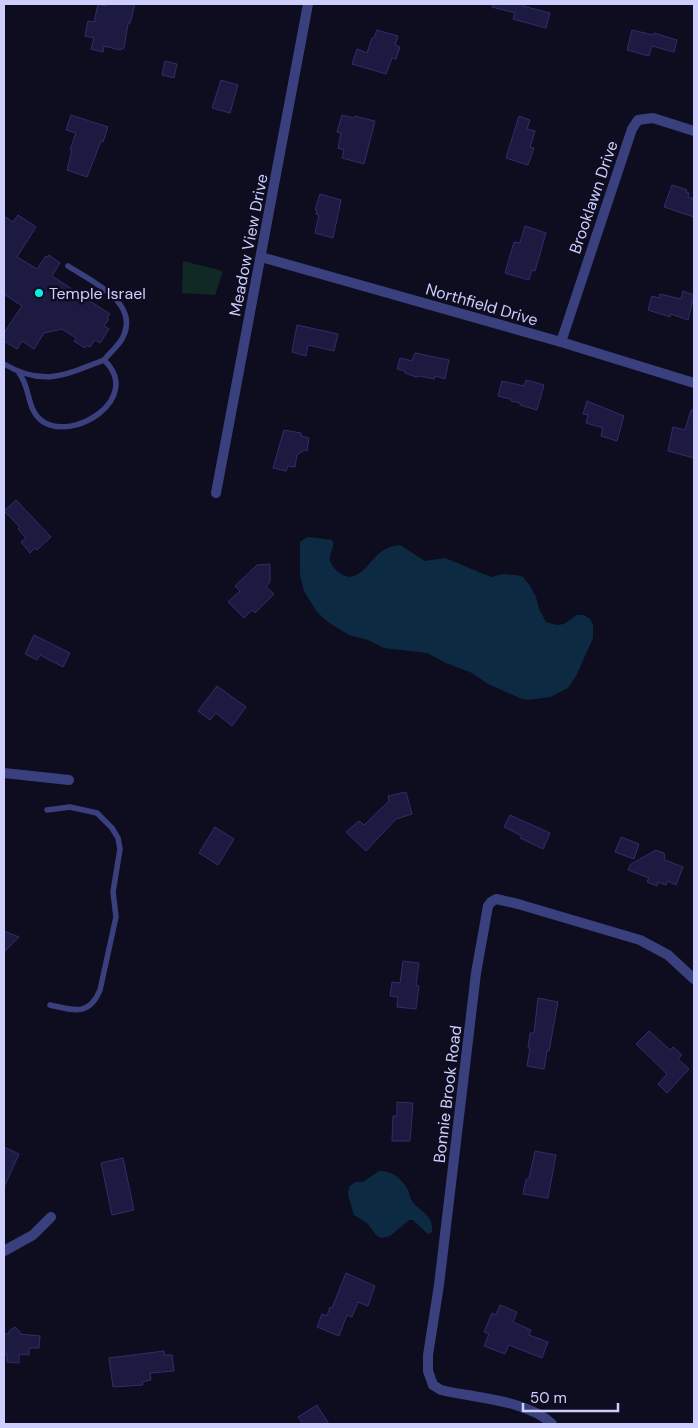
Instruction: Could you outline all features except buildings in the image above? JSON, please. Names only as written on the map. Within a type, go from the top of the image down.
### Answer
[{"type":"street","name":"Meadow View Drive","points":[[216,493],[308,4]]},
{"type":"street","name":"Brooklawn Drive","points":[[561,342],[632,129],[638,120],[653,118],[694,131]]},
{"type":"street","name":"Northfield Drive","points":[[261,257],[561,342],[694,383]]},
{"type":"street","points":[[4,772],[68,780]]},
{"type":"street","name":"Bonnie Brook Road","points":[[552,1424],[543,1416],[515,1405],[441,1390],[433,1385],[428,1371],[428,1355],[439,1285],[475,983],[488,906],[496,899],[640,940],[668,955],[694,979]]},
{"type":"street","points":[[4,1251],[33,1235],[51,1217]]},
{"type":"lane","points":[[19,374],[36,377],[64,375],[104,360],[123,338],[126,318],[123,308],[117,300],[68,266]]},
{"type":"lane","points":[[4,364],[25,380],[31,407],[41,420],[57,427],[69,426],[89,420],[100,414],[112,398],[116,388],[115,374],[104,360]]},
{"type":"lane","points":[[47,810],[70,808],[97,813],[112,828],[118,838],[120,849],[113,892],[116,917],[100,990],[96,1000],[82,1010],[50,1005]]},
{"type":"green space","points":[[183,261],[223,271],[215,295],[182,293]]},
{"type":"water","points":[[309,537],[332,540],[331,564],[339,572],[349,577],[355,576],[364,570],[379,553],[400,545],[425,561],[445,558],[491,577],[503,574],[523,577],[536,597],[539,609],[546,622],[557,625],[564,624],[577,615],[584,615],[593,624],[593,638],[576,676],[568,688],[550,697],[528,700],[520,698],[488,684],[472,673],[427,653],[384,648],[368,640],[349,635],[328,622],[317,612],[304,591],[300,575],[300,542]]},
{"type":"water","points":[[379,1171],[388,1172],[403,1182],[409,1191],[412,1201],[429,1218],[432,1232],[428,1234],[413,1220],[409,1220],[390,1236],[381,1238],[377,1236],[367,1223],[354,1215],[348,1195],[349,1187],[355,1182],[363,1182]]},
{"type":"place","name":"Temple Israel","points":[[39,293]]}]
